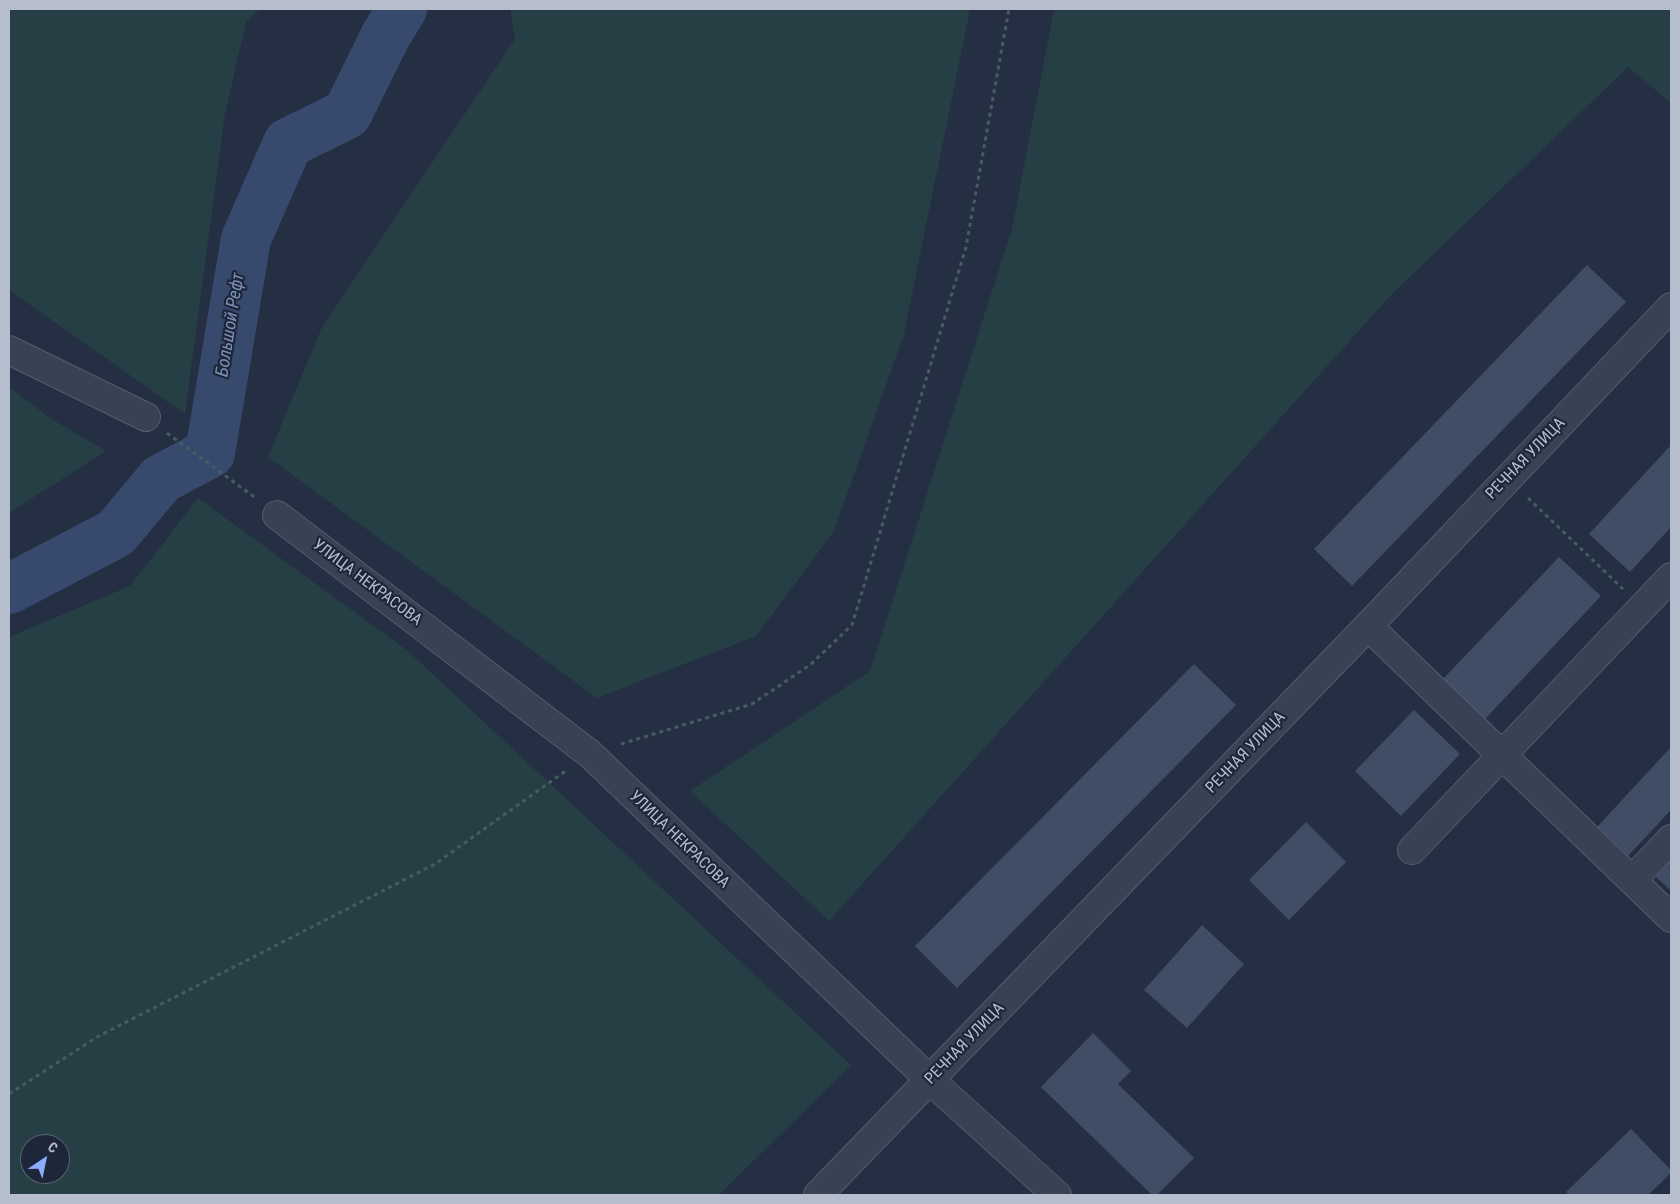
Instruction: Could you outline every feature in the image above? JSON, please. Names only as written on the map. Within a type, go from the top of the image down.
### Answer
[{"type":"street","name":"РЕЧНАЯ УЛИЦА","points":[[818,1195],[1368,626],[1671,307]]},
{"type":"street","points":[[9,350],[146,417]]},
{"type":"street","name":"УЛИЦА НЕКРАСОВА","points":[[277,514],[590,754],[930,1080],[1057,1195]]},
{"type":"street","points":[[1412,850],[1671,577]]},
{"type":"street","points":[[1368,626],[1671,918]]},
{"type":"street","points":[[1632,880],[1671,838]]},
{"type":"path","points":[[9,1094],[97,1037],[435,864],[590,754],[752,704],[810,666],[852,626],[966,247],[1010,9]]},
{"type":"path","points":[[146,417],[277,514]]},
{"type":"path","points":[[1508,478],[1642,608]]},
{"type":"green space","points":[[9,9],[260,9],[246,22],[225,114],[185,414],[9,290]]},
{"type":"green space","points":[[510,9],[970,9],[904,334],[834,531],[756,636],[597,698],[268,457],[322,327],[515,39]]},
{"type":"green space","points":[[1054,9],[1671,9],[1671,103],[1628,67],[1390,296],[829,921],[690,791],[870,671],[1012,229]]},
{"type":"green space","points":[[9,387],[53,420],[106,451],[9,513]]},
{"type":"green space","points":[[198,498],[408,651],[851,1065],[719,1195],[9,1195],[9,637],[130,586]]},
{"type":"building","points":[[1587,265],[1626,302],[1352,586],[1314,549]]},
{"type":"building","points":[[1671,445],[1671,527],[1630,572],[1589,534]]},
{"type":"building","points":[[1559,557],[1601,596],[1485,719],[1443,679]]},
{"type":"building","points":[[1194,664],[1236,705],[957,988],[915,946]]},
{"type":"building","points":[[1414,710],[1460,754],[1401,816],[1355,771]]},
{"type":"building","points":[[1671,747],[1671,810],[1628,856],[1597,827]]},
{"type":"building","points":[[1306,822],[1346,862],[1289,920],[1249,880]]},
{"type":"building","points":[[1671,855],[1671,891],[1653,874]]},
{"type":"building","points":[[1202,925],[1244,964],[1187,1028],[1144,990]]},
{"type":"building","points":[[1093,1033],[1131,1071],[1118,1084],[1194,1158],[1157,1195],[1152,1195],[1041,1087]]},
{"type":"building","points":[[1631,1129],[1671,1170],[1671,1173],[1648,1195],[1569,1195],[1566,1192]]},
{"type":"waterway","name":"Большой Рефт","points":[[9,589],[116,533],[161,479],[210,453],[246,239],[288,143],[347,114],[386,35],[402,9]]}]
